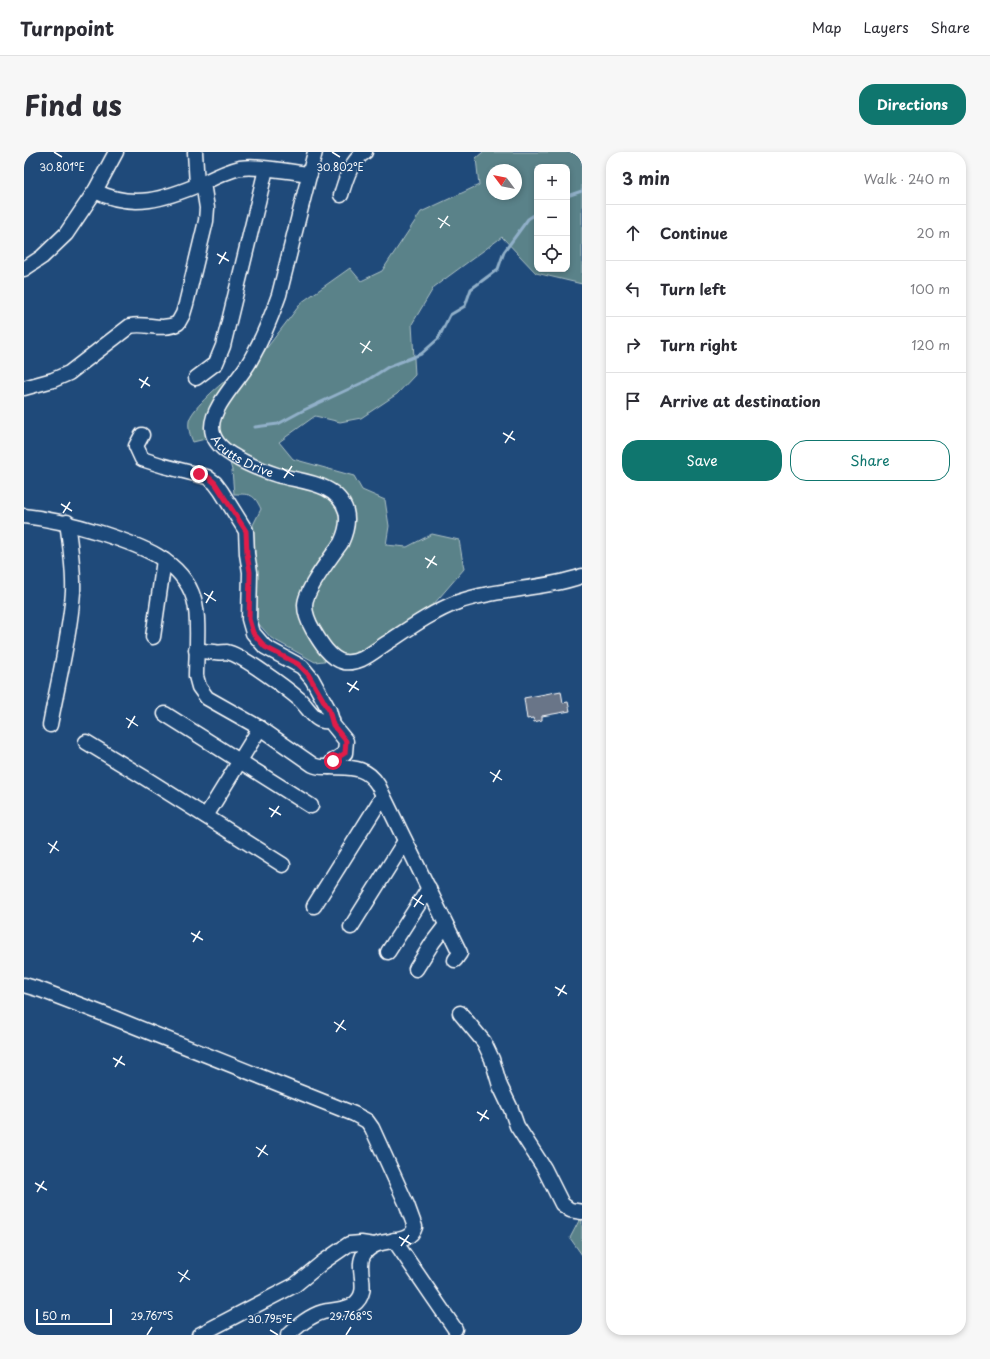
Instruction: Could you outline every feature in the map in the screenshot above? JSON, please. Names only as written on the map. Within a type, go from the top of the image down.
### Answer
[{"type":"street","points":[[24,269],[42,257],[58,243],[72,225],[94,191],[116,152]]},
{"type":"street","points":[[24,388],[52,380],[68,373],[130,326],[165,328],[178,323],[186,304],[208,214],[200,184],[195,152]]},
{"type":"street","name":"Acutts Drive","points":[[315,152],[279,294],[272,315],[248,364],[216,410],[212,430],[214,437],[222,448],[244,462],[277,475],[322,486],[336,494],[342,502],[347,513],[348,520],[344,536],[341,543],[309,589],[305,604],[308,620],[317,637],[327,650],[335,657],[343,662],[349,662],[362,659],[434,614],[457,603],[488,594],[543,586],[582,576]]},
{"type":"street","points":[[342,195],[352,166],[365,152]]},
{"type":"street","points":[[94,191],[117,200],[146,201],[160,198],[200,184],[236,169],[266,169],[310,174]]},
{"type":"street","points":[[196,378],[216,363],[223,346],[266,169]]},
{"type":"street","points":[[142,435],[136,446],[142,459],[164,466],[204,475],[210,478],[221,491],[242,522],[246,531],[247,554],[250,572],[250,625],[253,633],[265,647],[298,664],[308,674],[329,710],[335,728],[346,741],[344,754],[333,761],[330,768]]},
{"type":"street","points":[[24,516],[49,518],[67,522],[134,544],[164,560],[185,579],[193,594],[197,613],[197,680],[198,687],[204,696],[211,702],[260,728],[307,762],[317,767],[357,769],[367,772],[375,780],[460,953],[455,960]]},
{"type":"street","points":[[50,724],[73,593],[67,522]]},
{"type":"street","points":[[153,637],[164,560]]},
{"type":"street","points":[[196,650],[228,652],[246,662],[284,688],[299,700],[320,721],[326,722],[332,720]]},
{"type":"street","points":[[165,714],[311,806]]},
{"type":"street","points":[[206,816],[260,728]]},
{"type":"street","points":[[86,742],[283,865]]},
{"type":"street","points":[[314,906],[383,796]]},
{"type":"street","points":[[351,927],[405,841]]},
{"type":"street","points":[[388,952],[429,888]]},
{"type":"street","points":[[416,969],[432,942],[446,924]]},
{"type":"street","points":[[24,985],[114,1018],[354,1114],[367,1121],[372,1128],[394,1175],[415,1227],[413,1232],[408,1237],[374,1245],[364,1254],[361,1261],[363,1287],[357,1302],[352,1306],[322,1312],[305,1320],[288,1335]]},
{"type":"street","points":[[460,1013],[484,1042],[492,1059],[500,1086],[517,1126],[544,1168],[562,1204],[570,1210],[582,1212]]},
{"type":"street","points":[[394,1240],[455,1329]]},
{"type":"street","points":[[199,1335],[295,1285],[323,1262],[349,1244],[361,1243],[374,1245]]},
{"type":"green space","points":[[483,152],[582,152],[582,284],[535,272],[570,272],[570,164],[534,164],[534,271],[502,237],[434,287],[412,324],[415,375],[397,394],[361,418],[340,422],[315,416],[279,442],[293,459],[354,476],[362,490],[385,500],[389,526],[386,545],[407,547],[432,534],[459,540],[464,569],[427,612],[356,657],[315,662],[271,638],[257,622],[253,525],[261,509],[256,500],[251,496],[234,494],[232,470],[222,435],[193,442],[189,421],[199,405],[225,381],[239,384],[302,302],[350,268],[361,281],[382,271],[421,212],[479,185],[476,158]]},
{"type":"green space","points":[[582,1215],[582,1255],[570,1238]]},
{"type":"building","points":[[561,691],[563,703],[568,702],[570,711],[542,716],[542,720],[534,722],[533,718],[527,719],[524,698]]},
{"type":"waterway","points":[[570,195],[582,191]]},
{"type":"waterway","points":[[255,427],[278,424],[366,381],[388,367],[421,354],[438,339],[450,315],[465,306],[471,289],[498,269],[504,252],[528,219],[534,215]]},
{"type":"route","points":[[199,474],[207,476],[215,483],[245,528],[250,572],[249,619],[253,633],[265,647],[298,664],[312,678],[331,714],[333,725],[346,741],[345,753],[333,761]]}]
